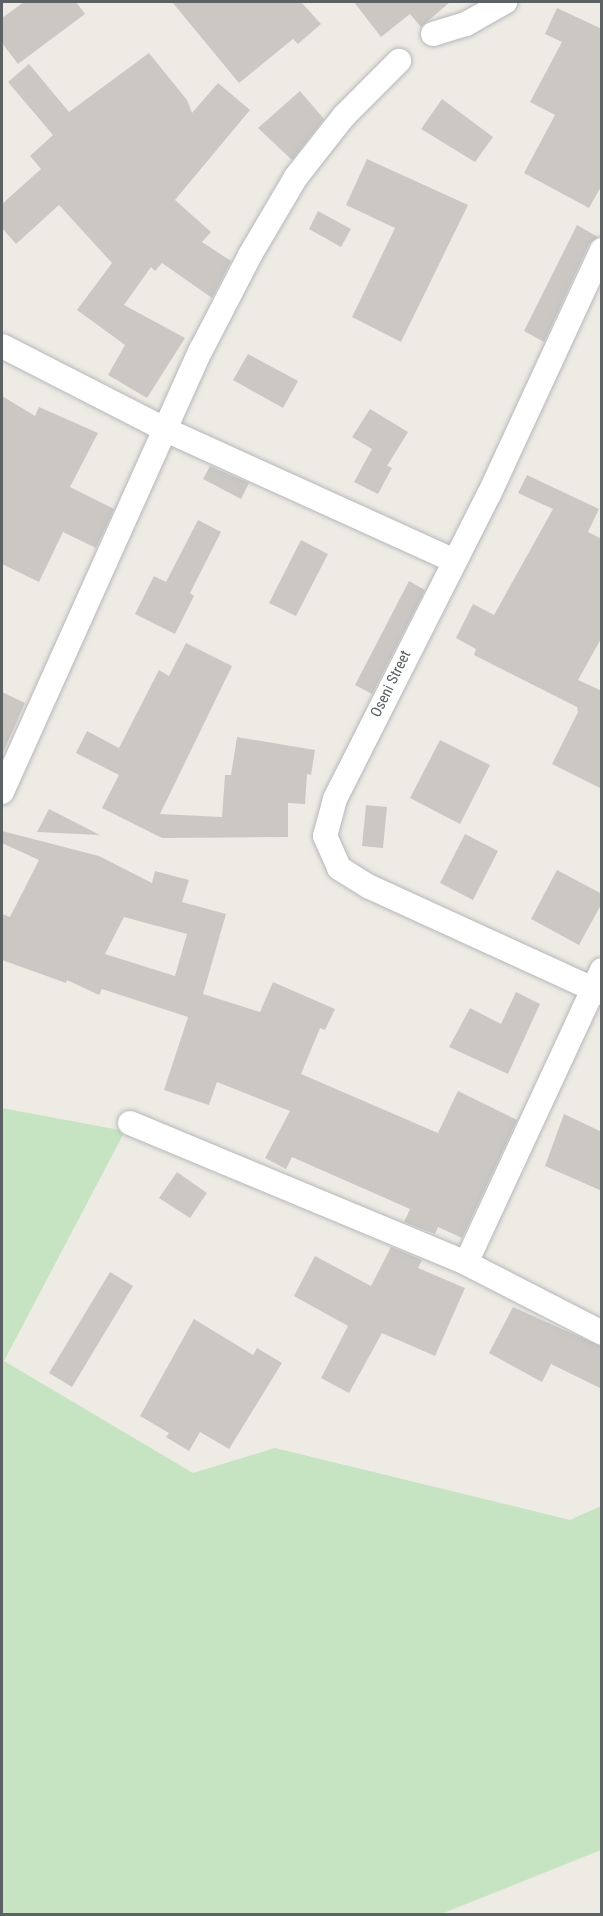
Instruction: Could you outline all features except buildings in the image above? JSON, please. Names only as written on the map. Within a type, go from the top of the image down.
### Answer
[{"type":"street","points":[[432,34],[466,24],[505,2]]},
{"type":"street","points":[[2,792],[166,430],[250,255],[296,177],[344,116],[399,61]]},
{"type":"street","name":"Oseni Street","points":[[599,984],[370,887],[339,868],[329,852],[325,836],[335,799],[453,560],[489,494],[602,250]]},
{"type":"street","points":[[2,346],[166,430],[453,560]]},
{"type":"street","points":[[466,1263],[599,984]]},
{"type":"street","points":[[129,1123],[466,1263],[602,1333]]},
{"type":"green space","points":[[2,1108],[125,1131],[4,1361],[193,1473],[275,1448],[570,1520],[601,1506],[601,1850],[441,1914],[2,1914]]}]
